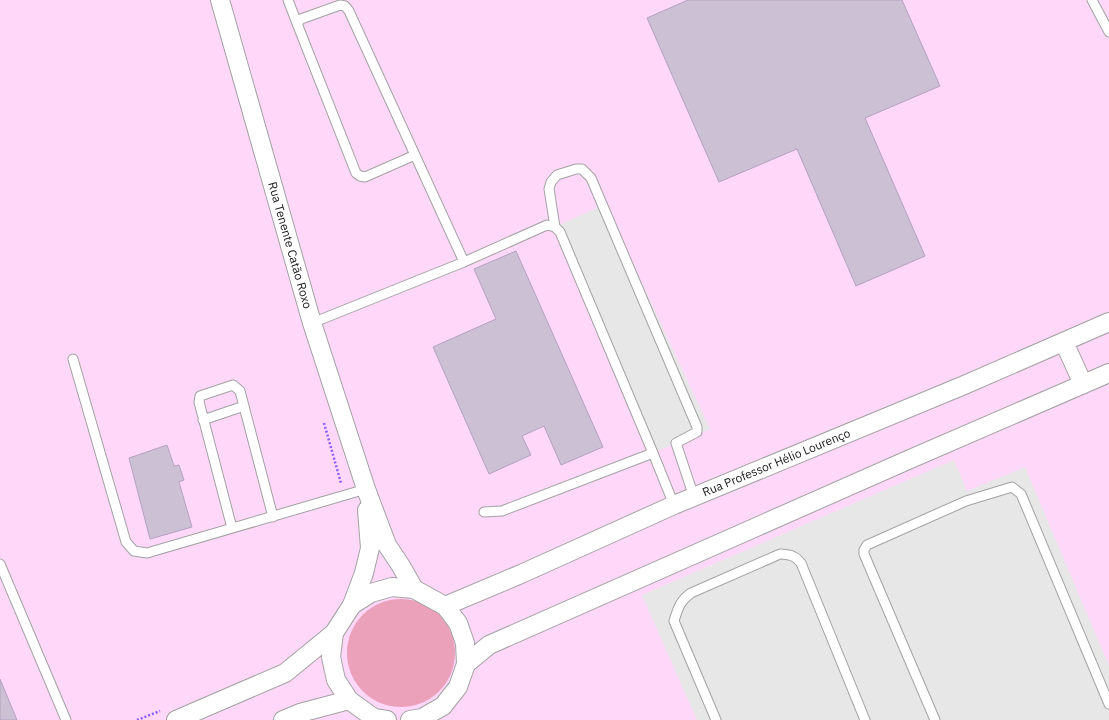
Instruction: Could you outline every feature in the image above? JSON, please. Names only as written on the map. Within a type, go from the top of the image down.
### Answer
[{"type":"street","name":"Rua Tenente Catão Roxo","points":[[220,0],[312,323],[366,489],[387,545],[414,588]]},
{"type":"street","name":"Rua Professor Hélio Lourenço","points":[[446,606],[674,505],[1109,322]]},
{"type":"street","points":[[1064,342],[1084,384]]},
{"type":"street","points":[[466,664],[489,645],[1109,373]]},
{"type":"street","name":"Rua Tenente Catão Roxo","points":[[334,633],[352,604],[364,573],[370,548],[366,489]]},
{"type":"street","points":[[352,604],[371,593],[392,587],[414,588],[446,606],[458,623],[465,643],[466,664],[449,720]]},
{"type":"street","points":[[334,633],[331,657],[336,680],[349,700],[380,719]]},
{"type":"street","points":[[171,714],[285,673],[334,633]]},
{"type":"street","points":[[410,720],[422,718],[443,706],[458,687]]},
{"type":"street","points":[[283,720],[300,713],[349,700]]},
{"type":"lane","points":[[288,0],[356,173],[364,177],[415,155]]},
{"type":"lane","points":[[1092,0],[1109,32]]},
{"type":"lane","points":[[298,26],[298,22],[301,19],[340,4],[345,6],[349,11],[464,262]]},
{"type":"lane","points":[[555,227],[549,189],[551,182],[557,175],[576,169],[582,169],[591,178],[697,427],[697,432],[676,443],[694,497]]},
{"type":"lane","points":[[312,323],[464,262],[547,225],[555,227],[560,232],[674,505]]},
{"type":"lane","points":[[73,359],[126,542],[134,551],[147,553],[366,489]]},
{"type":"lane","points":[[232,528],[199,402],[200,396],[233,385],[240,391],[273,517]]},
{"type":"lane","points":[[203,420],[244,406]]},
{"type":"lane","points":[[484,512],[502,511],[653,453]]},
{"type":"lane","points":[[935,720],[864,554],[864,550],[867,545],[966,501],[1012,487],[1021,494],[1109,704]]},
{"type":"lane","points":[[716,720],[674,621],[678,607],[685,597],[691,593],[780,554],[796,557],[801,563],[865,720]]},
{"type":"lane","points":[[0,564],[66,720]]},
{"type":"path","points":[[323,420],[345,496]]},
{"type":"path","points":[[137,720],[171,714]]},
{"type":"shaded area","points":[[0,0],[1109,0],[1109,720],[0,720]]},
{"type":"shaded area","points":[[605,204],[710,429],[653,453],[555,227]]},
{"type":"shaded area","points":[[954,460],[967,491],[1025,467],[1109,666],[1109,720],[697,720],[642,595]]},
{"type":"shaded area","points":[[401,599],[422,603],[439,615],[451,632],[455,653],[451,674],[439,691],[422,703],[401,707],[380,703],[363,691],[351,674],[347,653],[351,632],[363,615],[380,603]]},
{"type":"building","points":[[688,0],[902,0],[940,86],[865,118],[925,256],[856,286],[797,149],[719,182],[647,18]]},
{"type":"building","points":[[516,251],[603,447],[561,465],[544,426],[522,436],[531,455],[489,474],[433,347],[496,319],[474,269]]},
{"type":"building","points":[[167,445],[174,466],[179,465],[184,480],[179,482],[192,527],[150,539],[129,458]]},
{"type":"building","points":[[0,679],[17,720],[0,720]]}]
